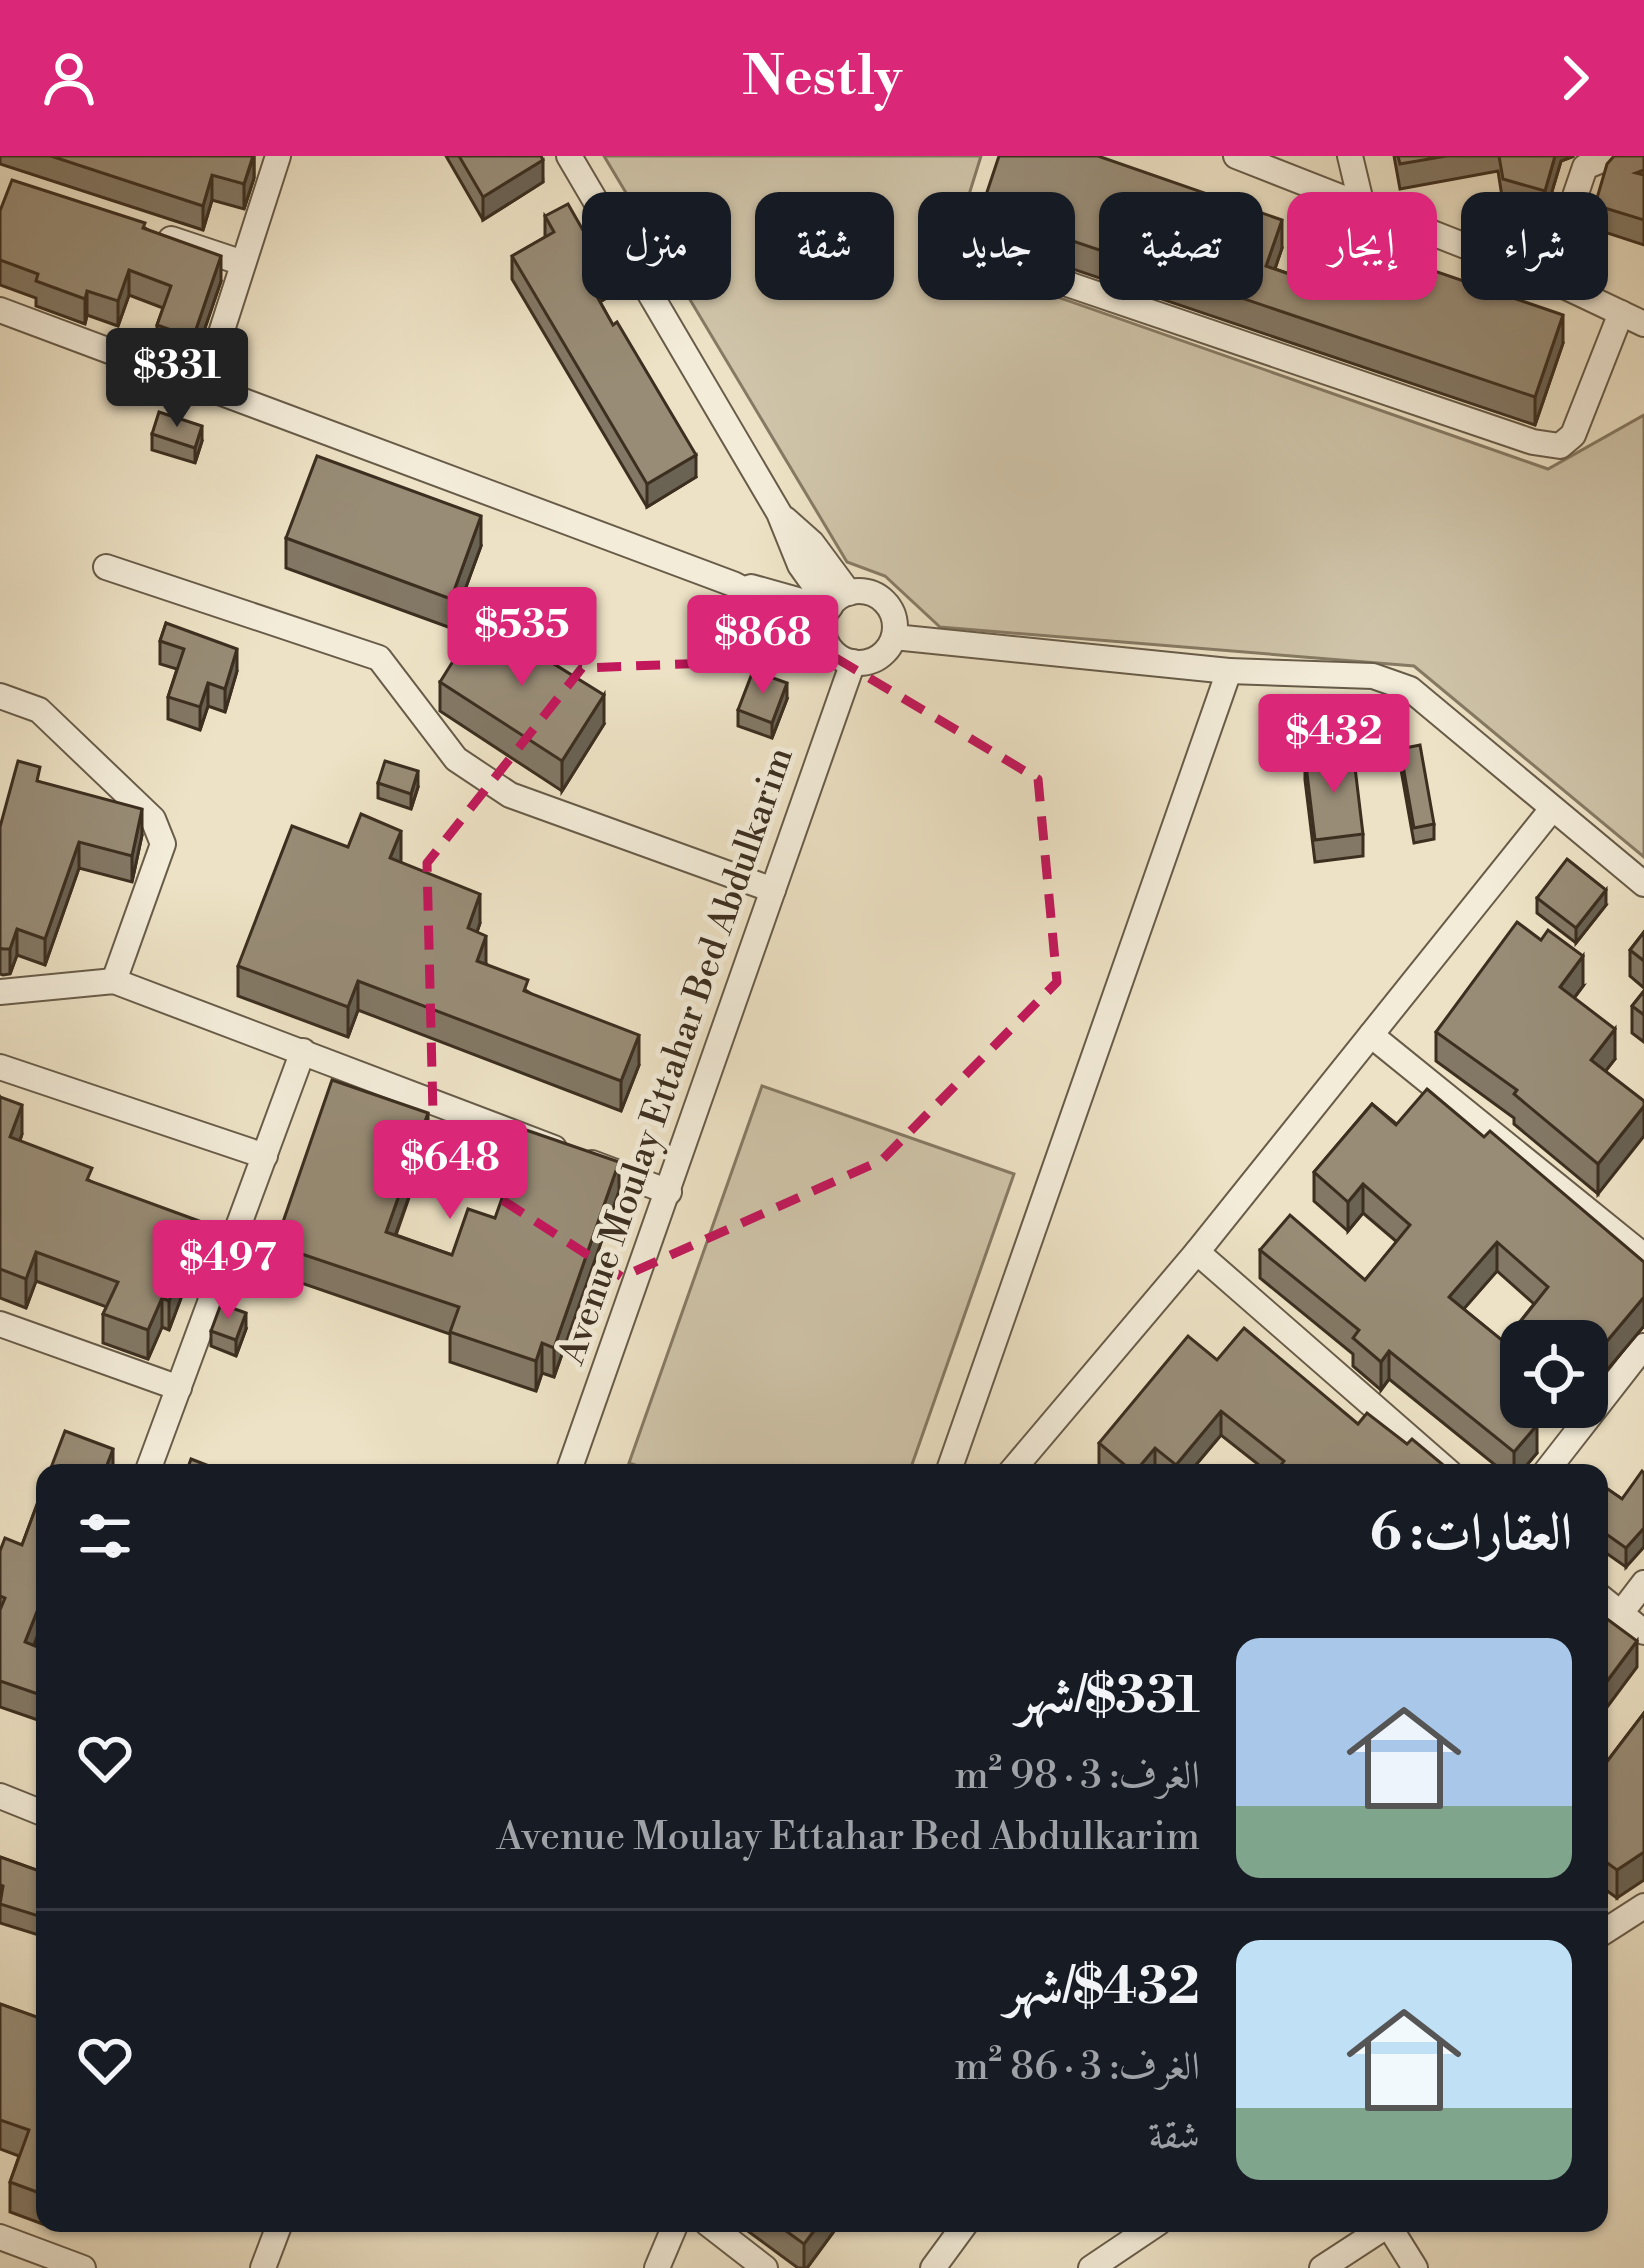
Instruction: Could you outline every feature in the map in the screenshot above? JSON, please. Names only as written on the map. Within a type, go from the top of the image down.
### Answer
[{"type":"street","points":[[204,386],[276,162],[242,156]]},
{"type":"street","points":[[0,310],[734,584],[789,593],[833,610],[880,598],[893,615],[894,637],[874,660],[853,662],[833,651],[833,610],[800,565],[779,513],[569,156]]},
{"type":"street","points":[[1236,156],[1334,192]]},
{"type":"street","points":[[1350,156],[1359,192]]},
{"type":"street","points":[[1576,192],[1585,167],[1611,156]]},
{"type":"street","points":[[155,233],[243,263]]},
{"type":"street","points":[[1075,287],[1532,442],[1560,446],[1573,435],[1633,319],[1593,300]]},
{"type":"street","points":[[106,567],[379,658],[456,759],[510,795],[773,890]]},
{"type":"street","points":[[894,637],[1228,671],[1373,676],[1410,689],[1644,884]]},
{"type":"street","name":"Avenue Moulay Ettahar Bed Abdulkarim","points":[[571,1464],[853,662]]},
{"type":"street","points":[[951,1464],[1228,671]]},
{"type":"street","points":[[0,696],[40,710],[153,819],[163,844],[114,981]]},
{"type":"street","points":[[1018,1464],[1197,1252],[1552,809]]},
{"type":"street","points":[[0,992],[114,981],[668,1192]]},
{"type":"street","points":[[1371,1035],[1644,1256]]},
{"type":"street","points":[[150,1464],[303,1052]]},
{"type":"street","points":[[0,1067],[265,1156]]},
{"type":"street","points":[[1197,1252],[1440,1464]]},
{"type":"street","points":[[0,1324],[179,1388]]},
{"type":"street","points":[[1551,1464],[1644,1346]]},
{"type":"street","points":[[1621,1613],[1644,1583]]},
{"type":"street","points":[[1608,1603],[1644,1632]]},
{"type":"street","points":[[0,1796],[36,1810]]},
{"type":"street","points":[[1608,1929],[1644,1906]]},
{"type":"street","points":[[263,2268],[277,2232]]},
{"type":"street","points":[[657,2268],[672,2232]]},
{"type":"street","points":[[719,2232],[765,2268]]},
{"type":"street","points":[[933,2268],[959,2232]]},
{"type":"street","points":[[1091,2268],[1145,2232]]},
{"type":"street","points":[[1322,2268],[1376,2232]]},
{"type":"street","points":[[1393,2232],[1415,2268]]},
{"type":"street","points":[[0,2236],[83,2268]]},
{"type":"highlighted area","points":[[836,658],[1038,779],[1057,982],[882,1160],[622,1277],[434,1156],[427,863],[582,668]]},
{"type":"shaded area","points":[[604,156],[981,156],[970,192],[918,192],[918,300],[1066,300],[1548,469],[1644,415],[1644,857],[1414,666],[940,627],[885,576],[847,562],[690,300],[731,300],[731,192],[626,192]]},
{"type":"shaded area","points":[[762,1086],[1014,1174],[912,1464],[629,1463]]},
{"type":"building","points":[[51,156],[253,156],[244,184],[212,175],[203,206]]},
{"type":"building","points":[[459,156],[541,156],[543,160],[483,197]]},
{"type":"building","points":[[999,156],[1098,156],[1202,192],[1099,192],[1099,250],[1075,242],[1075,192],[987,192]]},
{"type":"building","points":[[1398,156],[1446,156],[1400,164]]},
{"type":"building","points":[[1499,156],[1555,156],[1545,191],[1503,179]]},
{"type":"building","points":[[1614,156],[1644,156],[1644,170],[1636,173],[1644,175],[1644,220],[1608,209],[1608,192],[1599,192]]},
{"type":"building","points":[[12,180],[145,223],[143,228],[221,256],[193,338],[157,325],[171,286],[129,270],[118,301],[87,291],[85,299],[36,281],[38,274],[0,260],[0,211]]},
{"type":"building","points":[[568,204],[582,228],[582,300],[599,300],[613,325],[617,322],[696,455],[647,484],[512,256],[554,232],[545,216]]},
{"type":"building","points":[[1263,213],[1282,220],[1266,266],[1287,273],[1287,300],[1437,300],[1437,272],[1461,280],[1461,300],[1519,300],[1563,315],[1535,397],[1248,300],[1263,300]]},
{"type":"building","points":[[159,412],[202,426],[195,448],[152,434]]},
{"type":"building","points":[[317,456],[481,516],[451,599],[286,538]]},
{"type":"building","points":[[480,618],[604,695],[562,761],[440,682]]},
{"type":"building","points":[[166,623],[237,649],[225,689],[208,683],[200,707],[168,697],[184,649],[160,641]]},
{"type":"building","points":[[753,671],[787,683],[772,723],[738,710]]},
{"type":"building","points":[[1420,745],[1434,824],[1414,828],[1400,749]]},
{"type":"building","points":[[1353,751],[1363,834],[1315,840],[1305,757]]},
{"type":"building","points":[[18,761],[40,767],[37,781],[142,809],[132,856],[79,842],[45,939],[17,929],[10,949],[3,949],[0,827]]},
{"type":"building","points":[[385,761],[418,771],[411,794],[378,783]]},
{"type":"building","points":[[361,814],[401,831],[390,858],[480,894],[468,928],[486,936],[477,961],[528,980],[524,991],[639,1035],[621,1081],[358,981],[348,1007],[238,966],[292,826],[348,847]]},
{"type":"building","points":[[1567,859],[1606,890],[1576,928],[1537,898]]},
{"type":"building","points":[[1517,922],[1541,940],[1548,930],[1583,956],[1560,987],[1615,1029],[1591,1060],[1644,1101],[1598,1164],[1514,1094],[1517,1090],[1436,1032]]},
{"type":"building","points":[[1644,932],[1644,961],[1630,950]]},
{"type":"building","points":[[1644,991],[1644,1015],[1632,1006]]},
{"type":"building","points":[[332,1080],[428,1113],[386,1232],[452,1255],[468,1209],[495,1218],[526,1130],[619,1162],[554,1348],[542,1343],[536,1361],[450,1332],[459,1307],[275,1245]]},
{"type":"building","points":[[1427,1089],[1484,1137],[1490,1131],[1644,1262],[1644,1297],[1608,1340],[1608,1320],[1522,1320],[1548,1287],[1497,1242],[1449,1297],[1500,1339],[1500,1428],[1534,1428],[1514,1452],[1389,1351],[1381,1362],[1353,1338],[1359,1330],[1260,1250],[1290,1215],[1365,1280],[1410,1225],[1363,1184],[1348,1202],[1314,1172],[1372,1104],[1396,1125]]},
{"type":"building","points":[[0,1097],[22,1105],[10,1137],[92,1168],[87,1180],[199,1221],[169,1301],[162,1298],[148,1330],[103,1314],[118,1282],[36,1252],[26,1279],[0,1269]]},
{"type":"building","points":[[221,1304],[246,1313],[236,1340],[211,1331]]},
{"type":"building","points":[[1244,1328],[1358,1424],[1367,1413],[1407,1444],[1412,1439],[1442,1464],[1282,1464],[1284,1461],[1221,1411],[1177,1464],[1155,1448],[1142,1464],[1124,1464],[1099,1443],[1188,1336],[1217,1360]]},
{"type":"building","points":[[65,1431],[113,1449],[107,1464],[52,1464]]},
{"type":"building","points":[[1642,1471],[1644,1528],[1626,1548],[1608,1535],[1608,1489],[1622,1499]]},
{"type":"building","points":[[36,1507],[36,1614],[25,1642],[36,1646],[36,1693],[0,1681],[0,1610],[5,1598],[0,1596],[0,1551],[5,1538],[22,1545]]},
{"type":"building","points":[[1608,1620],[1637,1641],[1608,1680]]},
{"type":"building","points":[[1644,1713],[1644,1852],[1617,1870],[1608,1864],[1608,1760]]},
{"type":"building","points":[[0,1857],[36,1870],[36,1915],[0,1904]]},
{"type":"building","points":[[0,2004],[36,2017],[36,2192],[10,2182],[29,2130],[0,2120]]},
{"type":"building","points":[[787,2232],[813,2232],[804,2244]]}]
